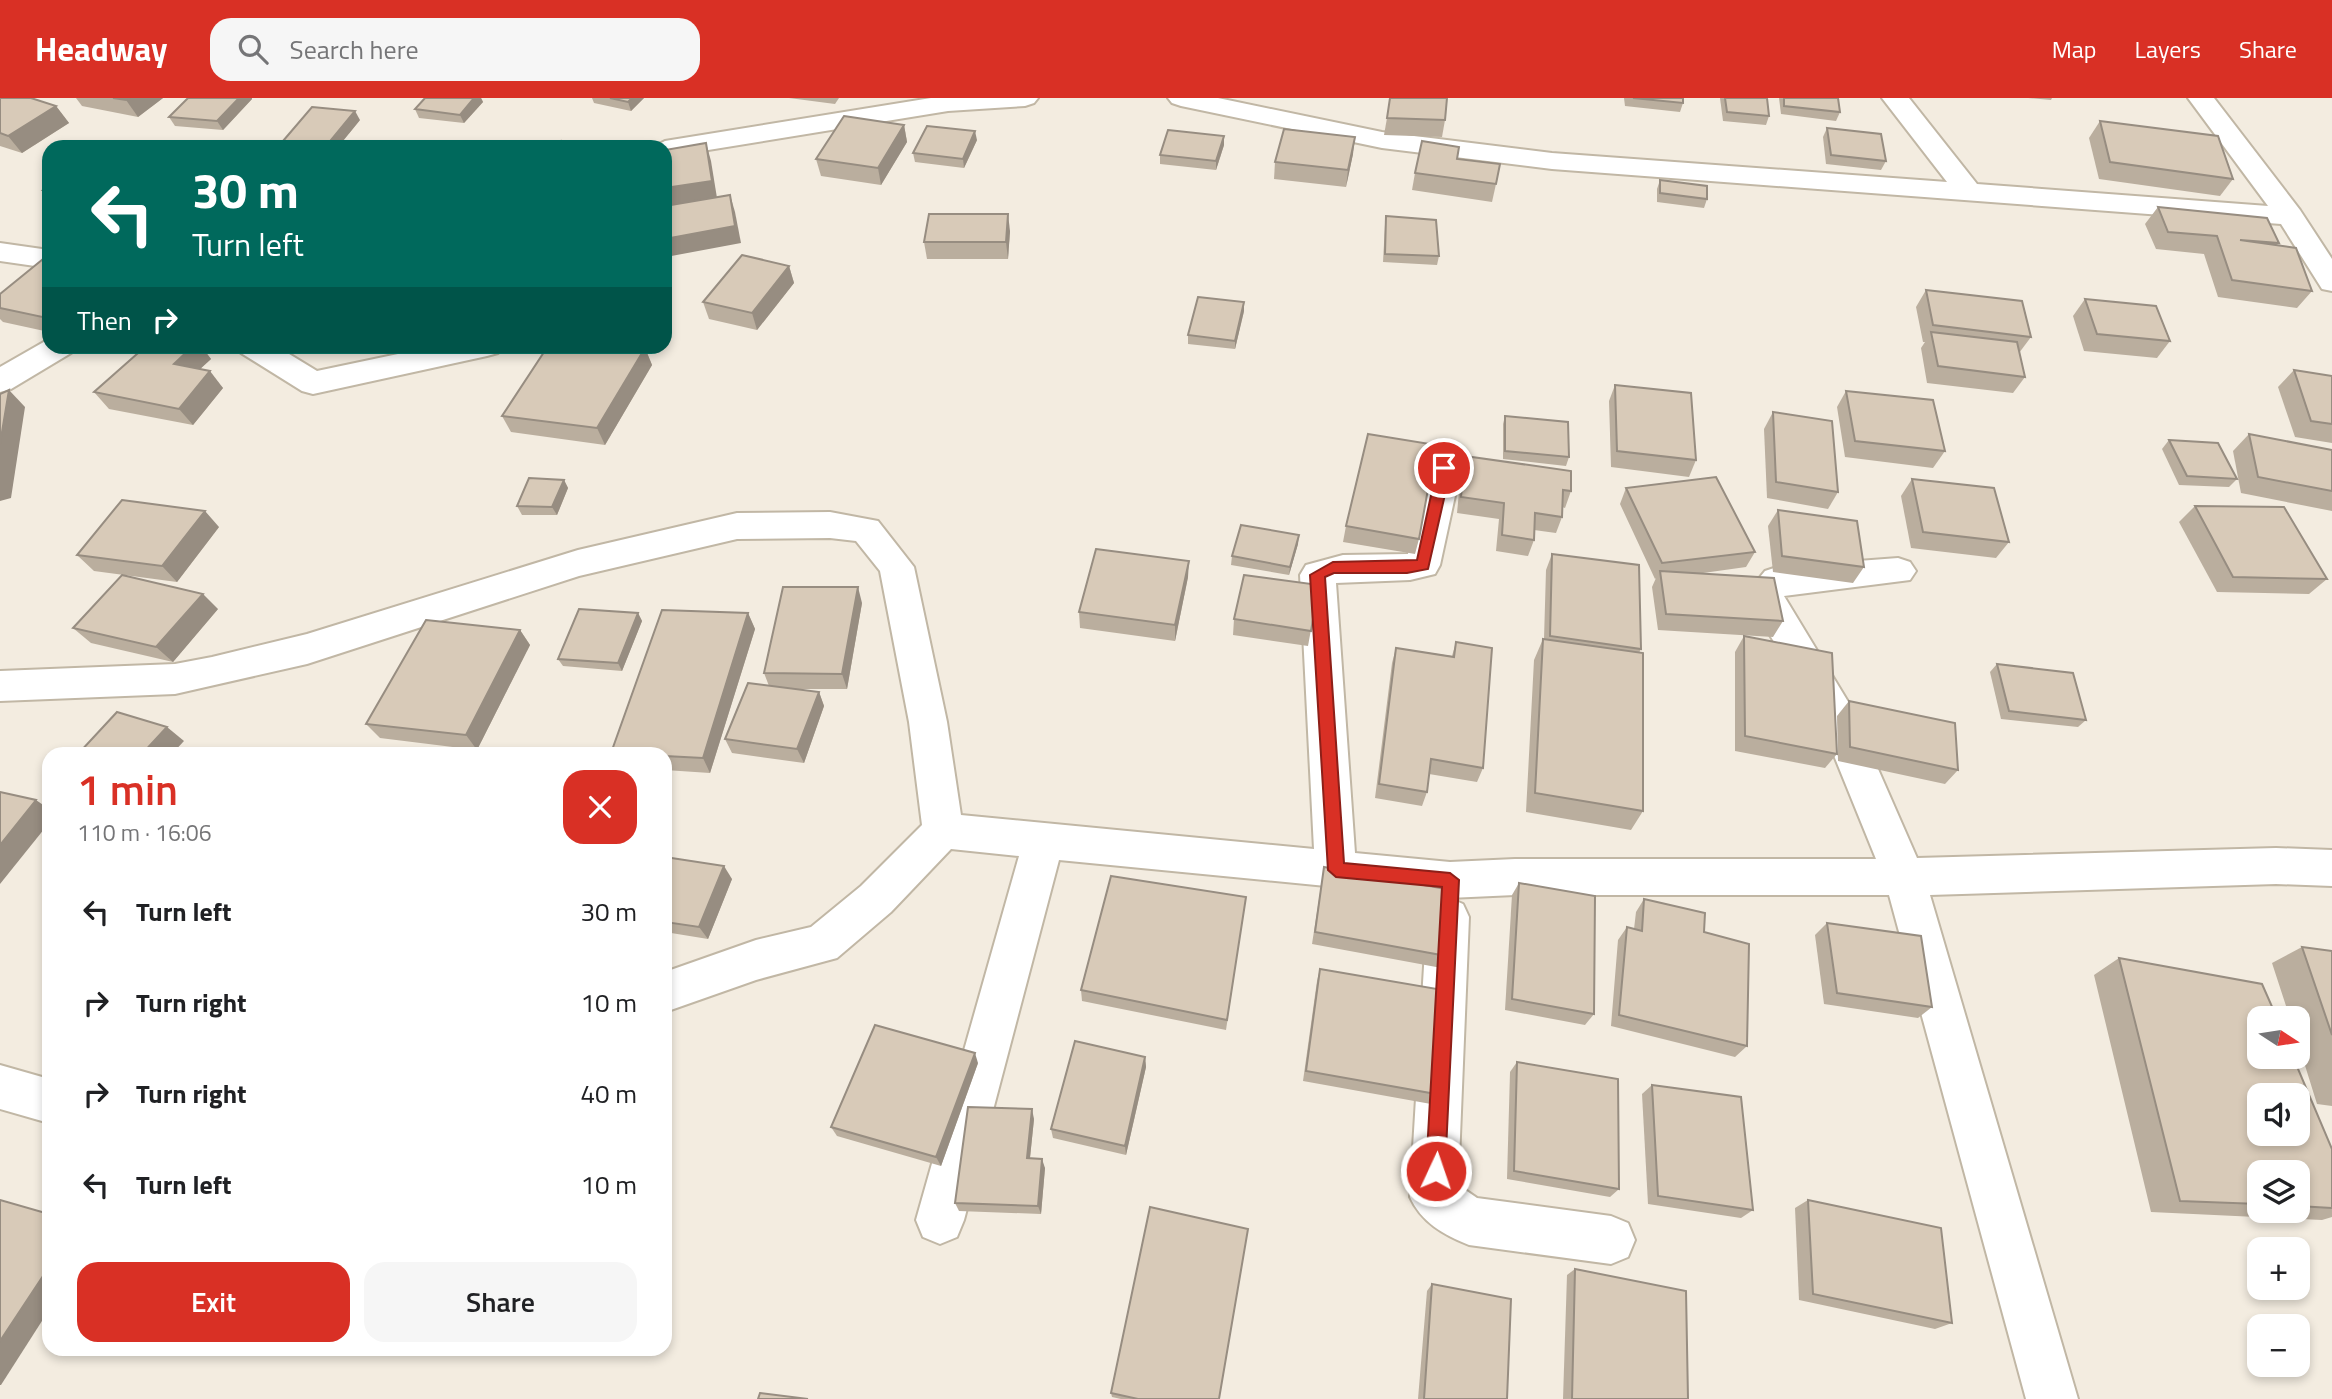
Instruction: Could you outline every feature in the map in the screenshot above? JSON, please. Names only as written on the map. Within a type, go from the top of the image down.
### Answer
[{"type":"street","points":[[672,148],[948,103],[1025,98]]},
{"type":"street","points":[[1181,98],[1292,109],[1382,140],[1552,161],[2290,216]]},
{"type":"street","points":[[1895,98],[1969,192]]},
{"type":"street","points":[[2201,98],[2290,216],[2332,282]]},
{"type":"street","points":[[0,252],[42,258]]},
{"type":"street","points":[[0,381],[46,354]]},
{"type":"street","points":[[266,354],[313,383],[449,354]]},
{"type":"street","points":[[1336,870],[1318,575],[1333,568],[1407,568],[1423,565],[1444,468]]},
{"type":"street","points":[[0,686],[175,679],[212,672],[307,649],[578,563],[737,526],[830,525],[866,530],[897,567],[928,722],[943,831]]},
{"type":"street","points":[[1898,571],[1777,581],[1764,594],[1837,716],[1904,877],[2052,1399]]},
{"type":"street","points":[[943,831],[1450,880],[1514,877],[1904,877],[2276,866],[2332,867]]},
{"type":"street","points":[[672,990],[756,960],[822,944],[876,899],[943,831]]},
{"type":"street","points":[[940,1220],[1044,840]]},
{"type":"street","points":[[1450,880],[1434,1197],[1469,1222],[1611,1240]]},
{"type":"street","points":[[0,1087],[42,1099]]},
{"type":"building","points":[[0,98],[31,98],[56,106],[8,136],[0,133]]},
{"type":"building","points":[[188,98],[239,98],[217,121],[169,117]]},
{"type":"building","points":[[425,98],[474,98],[460,115],[415,109]]},
{"type":"building","points":[[610,98],[632,98],[628,102]]},
{"type":"building","points":[[1390,98],[1447,98],[1445,120],[1387,118]]},
{"type":"building","points":[[1633,98],[1683,98],[1683,103]]},
{"type":"building","points":[[1725,98],[1767,98],[1769,116],[1727,112]]},
{"type":"building","points":[[1784,98],[1838,98],[1840,112],[1784,106]]},
{"type":"building","points":[[312,107],[355,111],[331,140],[284,140]]},
{"type":"building","points":[[844,116],[904,125],[878,168],[816,159]]},
{"type":"building","points":[[2100,121],[2218,136],[2233,179],[2110,162]]},
{"type":"building","points":[[927,126],[975,131],[963,159],[913,153]]},
{"type":"building","points":[[1827,128],[1881,134],[1886,161],[1831,155]]},
{"type":"building","points":[[1284,129],[1355,137],[1348,170],[1275,162]]},
{"type":"building","points":[[1168,130],[1224,136],[1216,161],[1160,155]]},
{"type":"building","points":[[1422,141],[1459,147],[1457,159],[1500,164],[1496,184],[1415,173]]},
{"type":"building","points":[[706,143],[712,181],[672,187],[672,149]]},
{"type":"building","points":[[1660,180],[1707,186],[1707,199],[1660,193]]},
{"type":"building","points":[[730,195],[735,226],[672,238],[672,205]]},
{"type":"building","points":[[2158,207],[2267,218],[2279,243],[2240,240],[2296,248],[2312,291],[2232,280],[2217,236],[2168,232]]},
{"type":"building","points":[[929,214],[1008,214],[1006,242],[924,242]]},
{"type":"building","points":[[1386,216],[1436,220],[1439,256],[1385,254]]},
{"type":"building","points":[[742,255],[789,266],[752,313],[703,302]]},
{"type":"building","points":[[42,260],[42,317],[0,308],[0,294]]},
{"type":"building","points":[[1926,290],[2022,301],[2031,337],[1933,325]]},
{"type":"building","points":[[1198,297],[1244,302],[1235,341],[1188,335]]},
{"type":"building","points":[[2085,299],[2156,306],[2170,341],[2097,334]]},
{"type":"building","points":[[1931,332],[2017,342],[2025,377],[1938,366]]},
{"type":"building","points":[[137,354],[185,354],[174,364],[210,371],[179,409],[94,392]]},
{"type":"building","points":[[543,354],[641,354],[597,428],[502,416]]},
{"type":"building","points":[[2294,370],[2332,376],[2332,424],[2311,421]]},
{"type":"building","points":[[1615,385],[1691,393],[1696,460],[1617,451]]},
{"type":"building","points":[[9,390],[0,444],[0,394]]},
{"type":"building","points":[[1846,391],[1933,400],[1945,451],[1855,441]]},
{"type":"building","points":[[1773,412],[1832,421],[1838,492],[1776,482]]},
{"type":"building","points":[[1505,416],[1568,422],[1569,457],[1505,451]]},
{"type":"building","points":[[1368,434],[1436,445],[1419,539],[1346,526]]},
{"type":"building","points":[[2249,434],[2332,450],[2332,491],[2258,477]]},
{"type":"building","points":[[2169,440],[2218,443],[2237,479],[2187,476]]},
{"type":"building","points":[[1465,456],[1571,471],[1571,491],[1563,490],[1562,517],[1535,513],[1534,540],[1502,535],[1504,503],[1461,497]]},
{"type":"building","points":[[1716,477],[1755,552],[1662,563],[1626,488]]},
{"type":"building","points":[[529,478],[564,480],[552,507],[517,506]]},
{"type":"building","points":[[1912,479],[1994,488],[2009,542],[1923,532]]},
{"type":"building","points":[[122,500],[205,511],[162,566],[77,555]]},
{"type":"building","points":[[2195,506],[2284,507],[2327,579],[2233,577]]},
{"type":"building","points":[[1778,510],[1857,521],[1864,567],[1782,556]]},
{"type":"building","points":[[1241,525],[1299,535],[1290,567],[1232,556]]},
{"type":"building","points":[[1096,549],[1189,561],[1175,625],[1079,612]]},
{"type":"building","points":[[1552,554],[1639,565],[1641,649],[1550,636]]},
{"type":"building","points":[[1660,571],[1774,578],[1783,621],[1666,614]]},
{"type":"building","points":[[122,575],[203,594],[156,647],[73,628]]},
{"type":"building","points":[[1244,575],[1319,585],[1311,631],[1234,619]]},
{"type":"building","points":[[783,587],[858,587],[842,674],[764,673]]},
{"type":"building","points":[[579,609],[638,613],[618,663],[558,659]]},
{"type":"building","points":[[662,610],[748,613],[703,758],[672,756],[672,747],[613,747]]},
{"type":"building","points":[[426,620],[520,630],[466,735],[366,724]]},
{"type":"building","points":[[1744,636],[1832,653],[1837,754],[1745,736]]},
{"type":"building","points":[[1543,639],[1643,653],[1643,811],[1535,793]]},
{"type":"building","points":[[1456,642],[1492,648],[1483,768],[1431,759],[1427,792],[1379,784],[1396,648],[1454,657]]},
{"type":"building","points":[[1997,664],[2073,673],[2086,720],[2009,711]]},
{"type":"building","points":[[748,683],[819,692],[797,749],[725,739]]},
{"type":"building","points":[[1849,701],[1955,723],[1958,770],[1850,747]]},
{"type":"building","points":[[117,712],[167,727],[148,747],[84,747]]},
{"type":"building","points":[[0,792],[36,800],[0,845]]},
{"type":"building","points":[[672,858],[724,866],[699,927],[672,923]]},
{"type":"building","points":[[1324,867],[1457,891],[1452,957],[1315,932]]},
{"type":"building","points":[[1111,876],[1246,897],[1227,1020],[1081,990]]},
{"type":"building","points":[[1519,883],[1595,896],[1594,1014],[1512,999]]},
{"type":"building","points":[[1644,899],[1705,913],[1704,932],[1749,944],[1747,1046],[1619,1015],[1627,927],[1642,931]]},
{"type":"building","points":[[1827,923],[1921,936],[1932,1007],[1837,993]]},
{"type":"building","points":[[2302,947],[2332,951],[2332,1035]]},
{"type":"building","points":[[2119,958],[2262,984],[2272,1006],[2247,1006],[2247,1069],[2298,1069],[2304,1083],[2247,1083],[2247,1146],[2310,1146],[2310,1097],[2332,1149],[2332,1208],[2310,1207],[2310,1160],[2247,1160],[2247,1204],[2180,1201]]},
{"type":"building","points":[[1320,969],[1443,990],[1436,1094],[1306,1071]]},
{"type":"building","points":[[875,1025],[975,1053],[936,1157],[831,1127]]},
{"type":"building","points":[[1075,1041],[1145,1057],[1125,1146],[1051,1129]]},
{"type":"building","points":[[1517,1062],[1618,1079],[1619,1189],[1514,1171]]},
{"type":"building","points":[[1652,1085],[1741,1097],[1753,1210],[1658,1196]]},
{"type":"building","points":[[968,1107],[1032,1109],[1027,1158],[1042,1159],[1038,1206],[955,1203]]},
{"type":"building","points":[[0,1200],[42,1212],[42,1278],[0,1341]]},
{"type":"building","points":[[1808,1200],[1941,1228],[1952,1323],[1813,1294]]},
{"type":"building","points":[[1150,1207],[1248,1229],[1219,1399],[1138,1399],[1111,1393]]},
{"type":"building","points":[[1575,1269],[1686,1291],[1688,1399],[1572,1399]]},
{"type":"building","points":[[1432,1284],[1511,1299],[1507,1399],[1424,1399]]},
{"type":"building","points":[[760,1393],[808,1399],[758,1399]]},
{"type":"route","points":[[1436,1171],[1450,880],[1336,870],[1318,575],[1333,568],[1407,568],[1423,565],[1444,468]]}]
